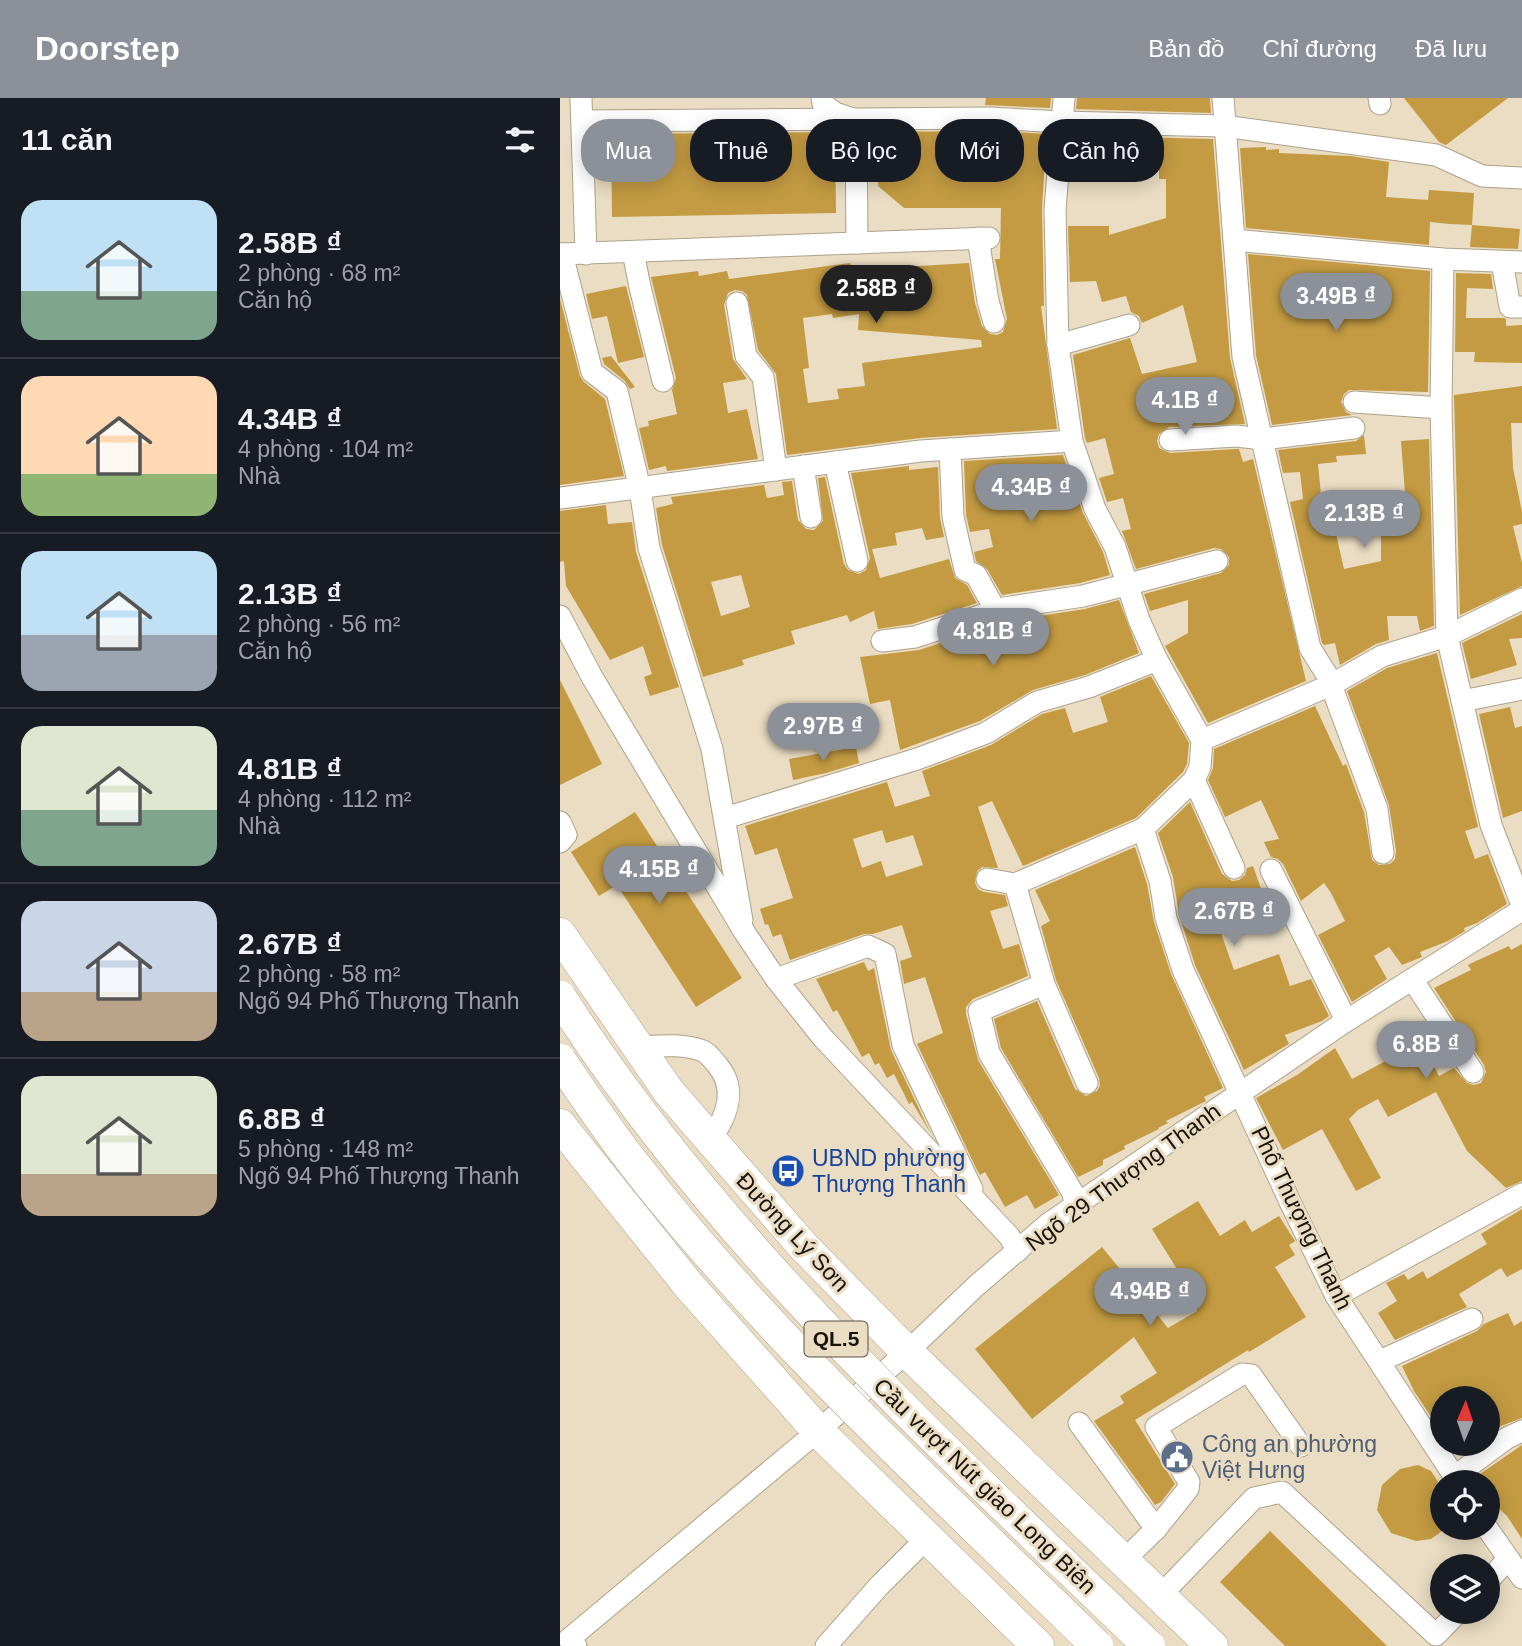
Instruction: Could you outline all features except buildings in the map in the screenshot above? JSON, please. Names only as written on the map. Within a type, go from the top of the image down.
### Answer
[{"type":"highway","name":"Đường Lý Sơn","points":[[560,934],[669,1091],[803,1246],[999,1442],[1212,1646]]},
{"type":"highway","name":"Cầu vượt Nút giao Long Biên","points":[[560,997],[642,1117],[803,1304],[893,1399],[1149,1646]]},
{"type":"highway","name":"Cầu vượt Nút giao Long Biên","points":[[560,1060],[633,1163],[722,1268],[817,1370],[1097,1646]]},
{"type":"highway","points":[[560,1125],[690,1287],[818,1431],[1038,1646]]},
{"type":"highway","points":[[749,1351],[787,1354],[813,1346],[837,1323],[851,1295]]},
{"type":"highway","points":[[919,1530],[999,1442]]},
{"type":"street","points":[[581,98],[582,119]]},
{"type":"street","points":[[822,98],[823,104],[835,113],[853,119]]},
{"type":"street","points":[[1062,119],[1064,98]]},
{"type":"street","points":[[1223,98],[1243,357],[1310,648],[1332,684],[1377,809],[1383,853]]},
{"type":"street","points":[[921,119],[1038,121]]},
{"type":"street","points":[[676,121],[806,120]]},
{"type":"street","points":[[1164,125],[1224,126],[1436,155],[1482,176],[1522,178]]},
{"type":"street","points":[[584,182],[586,254]]},
{"type":"street","points":[[857,182],[857,243]]},
{"type":"street","points":[[987,879],[1014,884],[1143,829],[1194,780],[1200,767],[1202,740],[1157,660],[1139,620],[1115,547],[1094,509],[1072,441],[1058,345],[1055,210],[1057,182]]},
{"type":"street","points":[[744,933],[712,748],[649,548],[640,489],[617,391],[592,372],[561,254],[983,238],[988,301],[994,321]]},
{"type":"street","points":[[1234,240],[1443,259],[1512,262],[1510,307],[1522,307]]},
{"type":"street","points":[[633,252],[663,381]]},
{"type":"street","points":[[1443,259],[1441,408],[1447,636],[1491,825],[1522,905]]},
{"type":"street","points":[[737,303],[746,356],[763,377],[776,470]]},
{"type":"street","points":[[1058,345],[1129,325]]},
{"type":"street","points":[[1354,402],[1441,408]]},
{"type":"street","points":[[1170,440],[1236,436],[1263,439],[1354,428]]},
{"type":"street","points":[[560,498],[950,449],[1072,441]]},
{"type":"street","points":[[950,449],[953,517],[965,570],[976,575],[996,611]]},
{"type":"street","points":[[835,462],[857,561]]},
{"type":"street","points":[[803,466],[811,517]]},
{"type":"street","points":[[882,641],[915,637],[996,611],[1128,586],[1217,561]]},
{"type":"street","points":[[1202,740],[1332,684],[1382,656],[1447,636],[1522,599]]},
{"type":"street","points":[[560,616],[599,689],[744,933],[776,979],[823,1038],[1009,1236],[1018,1251]]},
{"type":"street","points":[[725,818],[917,759],[986,733],[1037,702],[1090,687],[1157,660]]},
{"type":"street","points":[[1462,701],[1522,688]]},
{"type":"street","points":[[1194,780],[1234,868]]},
{"type":"street","points":[[560,822],[566,835],[560,842]]},
{"type":"street","name":"Phố Thượng Thanh","points":[[1143,829],[1160,881],[1166,918],[1183,970],[1291,1204],[1336,1296],[1450,1470]]},
{"type":"street","points":[[1271,870],[1343,1014],[1343,1023]]},
{"type":"street","points":[[1014,884],[1044,984],[1087,1083]]},
{"type":"street","name":"Ngõ 29 Thượng Thanh","points":[[572,1643],[818,1431],[1048,1224],[1343,1023],[1522,910]]},
{"type":"street","points":[[776,979],[868,946],[885,954],[903,1045],[979,1205]]},
{"type":"street","points":[[1412,979],[1473,1072]]},
{"type":"street","points":[[1044,984],[979,1011],[989,1052],[1073,1193],[1075,1206]]},
{"type":"street","points":[[638,1047],[679,1047],[703,1051],[724,1073],[729,1094],[727,1110],[710,1140]]},
{"type":"street","points":[[1336,1296],[1522,1194]]},
{"type":"street","points":[[1380,1362],[1472,1319]]},
{"type":"street","points":[[1123,1560],[1156,1529],[1188,1489],[1189,1482],[1156,1427],[1242,1374],[1251,1374],[1301,1446]]},
{"type":"street","points":[[1079,1423],[1156,1529]]},
{"type":"street","points":[[1467,1470],[1507,1438],[1522,1431]]},
{"type":"street","points":[[1160,1596],[1254,1498],[1282,1492],[1436,1642],[1449,1624]]},
{"type":"street","points":[[826,1646],[879,1586],[919,1530]]},
{"type":"street","points":[[1495,1540],[1522,1578]]},
{"type":"street","points":[[1500,1568],[1508,1559]]},
{"type":"place","name":"UBND phường Thượng Thanh","points":[[788,1171]]},
{"type":"place","name":"Công an phường Việt Hưng","points":[[1177,1457]]}]
